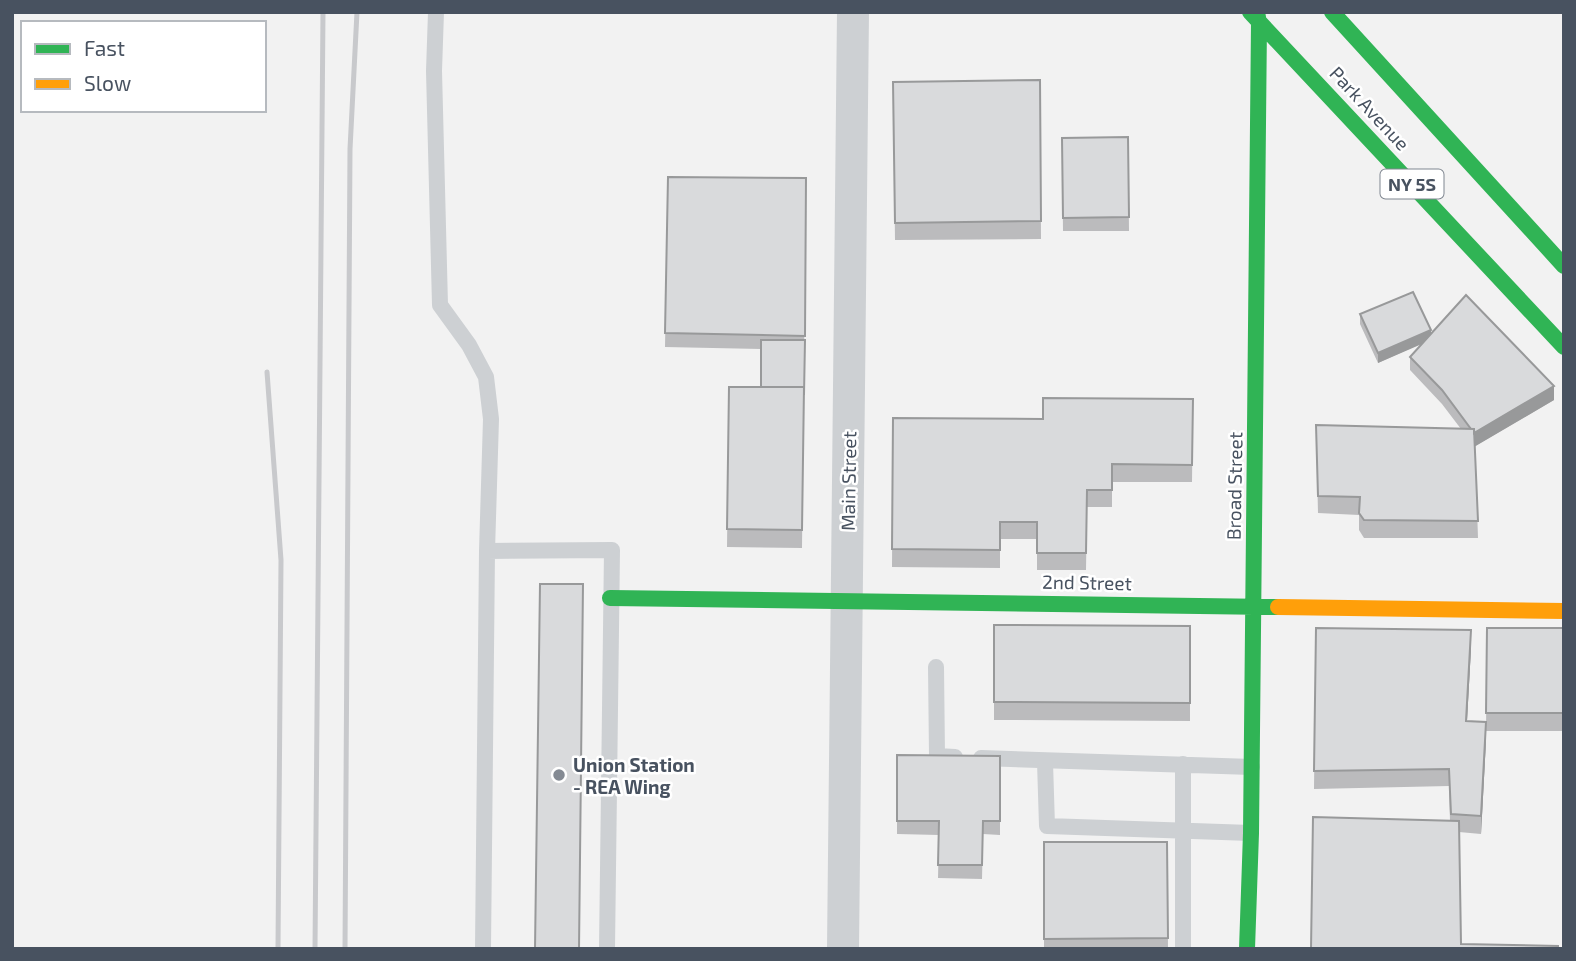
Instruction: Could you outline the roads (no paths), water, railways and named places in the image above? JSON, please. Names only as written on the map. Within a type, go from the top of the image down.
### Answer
[{"type":"main road","name":"Park Avenue","points":[[1332,12],[1564,266]]},
{"type":"main road","name":"Park Avenue","points":[[1257,15],[1564,347]]},
{"type":"main road","name":"Broad Street","points":[[1247,949],[1254,605],[1257,15]]},
{"type":"main road","name":"2nd Street","points":[[610,598],[1564,611]]},
{"type":"street","name":"Main Street","points":[[843,949],[853,12]]},
{"type":"lane","points":[[436,12],[440,305],[469,345],[486,376],[491,419],[483,949]]},
{"type":"lane","points":[[487,551],[612,550],[607,949]]},
{"type":"lane","points":[[936,667],[937,756],[1045,762],[1252,767]]},
{"type":"lane","points":[[1045,762],[1047,826],[1251,833]]},
{"type":"lane","points":[[1183,764],[1183,949]]},
{"type":"railway","points":[[315,949],[323,12]]},
{"type":"railway","points":[[345,949],[350,149],[357,12]]},
{"type":"railway","points":[[267,372],[281,560],[278,949]]},
{"type":"place","name":"Union Station - REA Wing","points":[[559,775]]}]
